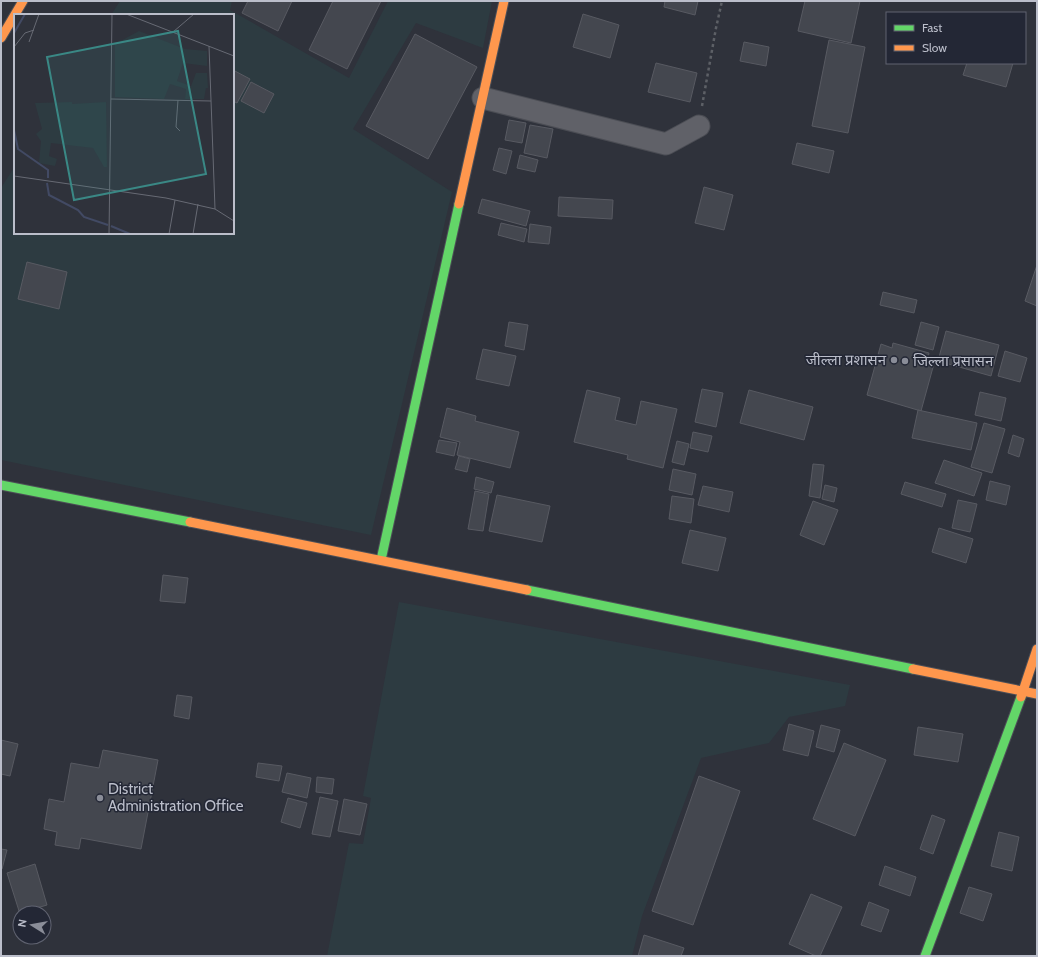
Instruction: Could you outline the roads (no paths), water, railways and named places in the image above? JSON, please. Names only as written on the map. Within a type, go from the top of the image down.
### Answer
[{"type":"main road","points":[[15,14],[23,1]]},
{"type":"main road","points":[[381,560],[504,1]]},
{"type":"main road","points":[[1,38],[14,16]]},
{"type":"main road","points":[[1,485],[381,560],[1037,694]]},
{"type":"main road","points":[[925,956],[1023,691],[1037,649]]},
{"type":"street","points":[[483,98],[666,144],[699,126]]},
{"type":"place","name":"जील्ला प्रशासन","points":[[894,360]]},
{"type":"place","name":"जिल्ला प्रसासन","points":[[905,361]]},
{"type":"place","name":"District Administration Office","points":[[100,798]]}]
